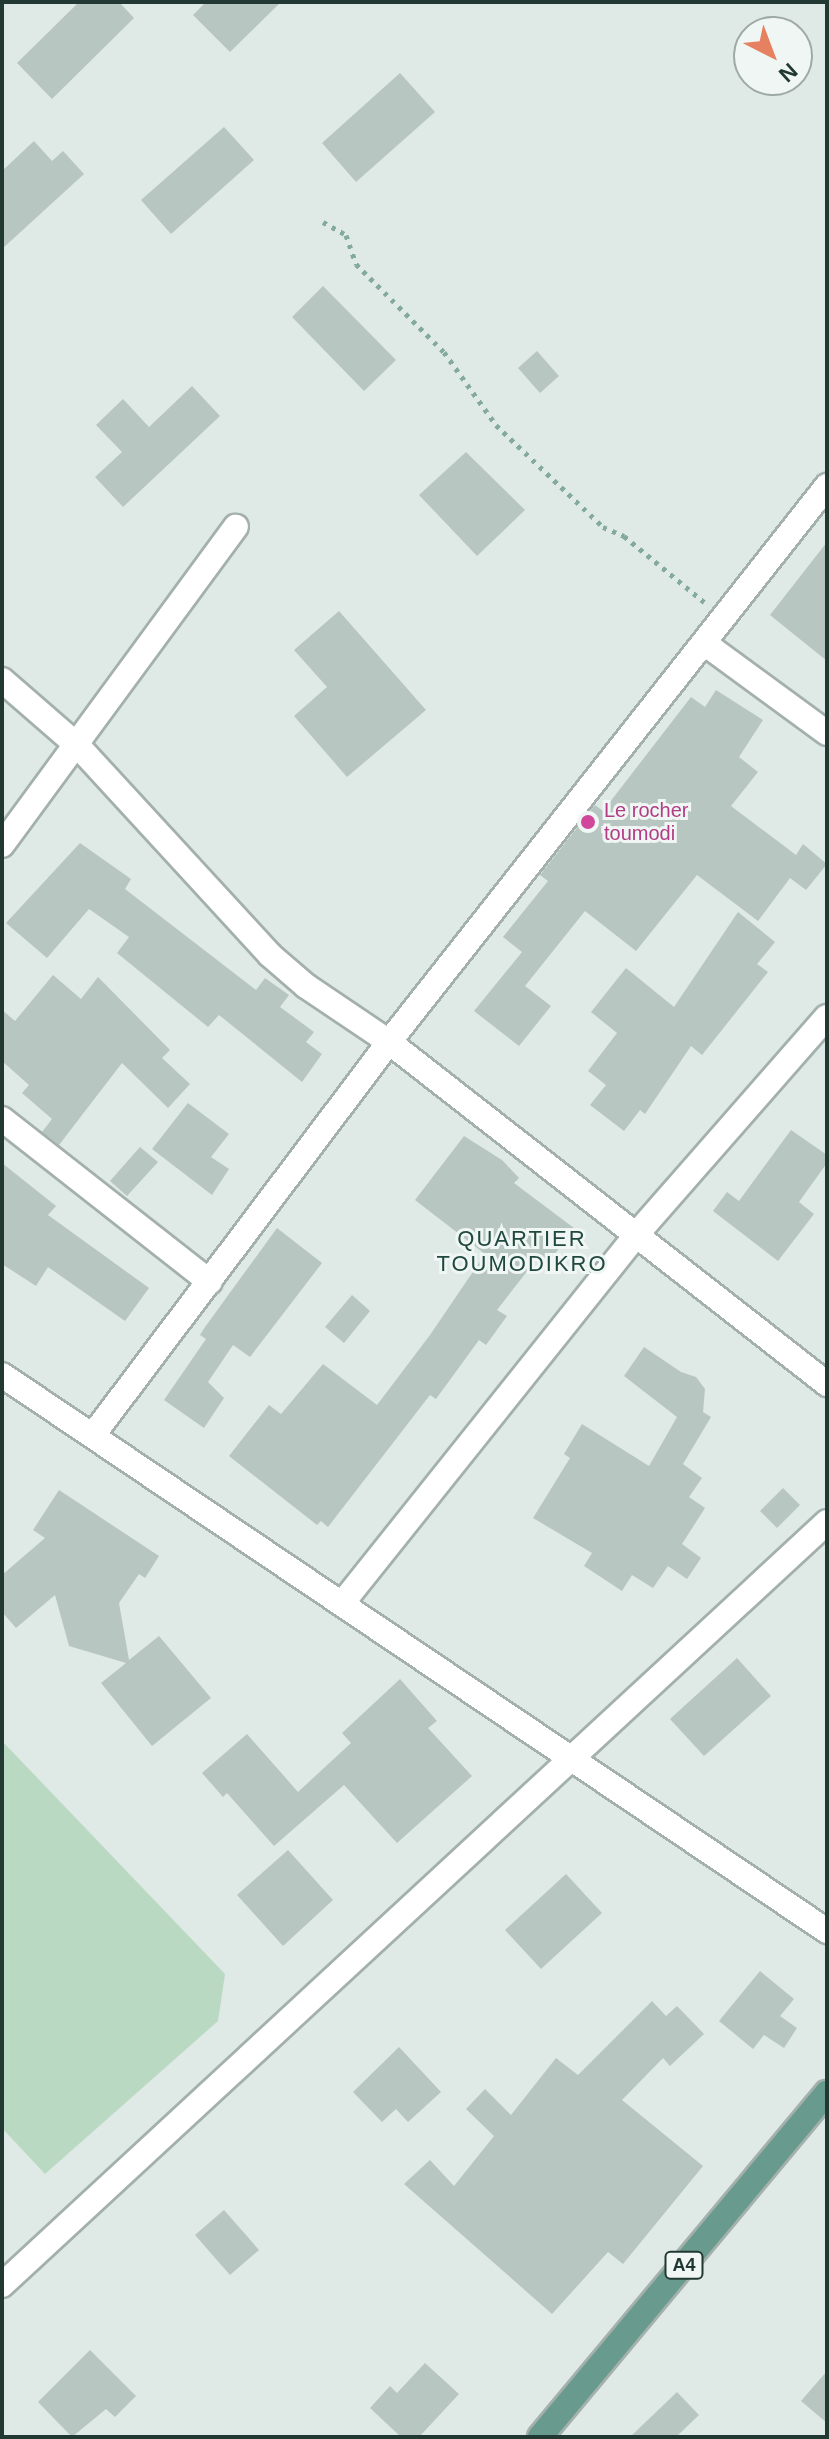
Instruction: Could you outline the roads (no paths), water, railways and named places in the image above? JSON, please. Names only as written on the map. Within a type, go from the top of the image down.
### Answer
[{"type":"main road","name":"A4","points":[[540,2437],[827,2093]]},
{"type":"street","points":[[93,1435],[389,1042],[827,486]]},
{"type":"street","points":[[2,845],[78,746],[236,527]]},
{"type":"street","points":[[704,643],[827,733]]},
{"type":"street","points":[[2,680],[78,746],[270,955],[338,1009],[389,1042],[827,1384]]},
{"type":"street","points":[[344,1601],[635,1236],[827,1017]]},
{"type":"street","points":[[2,1119],[210,1282]]},
{"type":"street","points":[[2,1375],[572,1754],[827,1931]]},
{"type":"street","points":[[2,2285],[572,1754],[827,1522]]},
{"type":"place","name":"Le rocher toumodi","points":[[588,822]]},
{"type":"district","name":"QUARTIER TOUMODIKRO","points":[[522,1250]]}]
